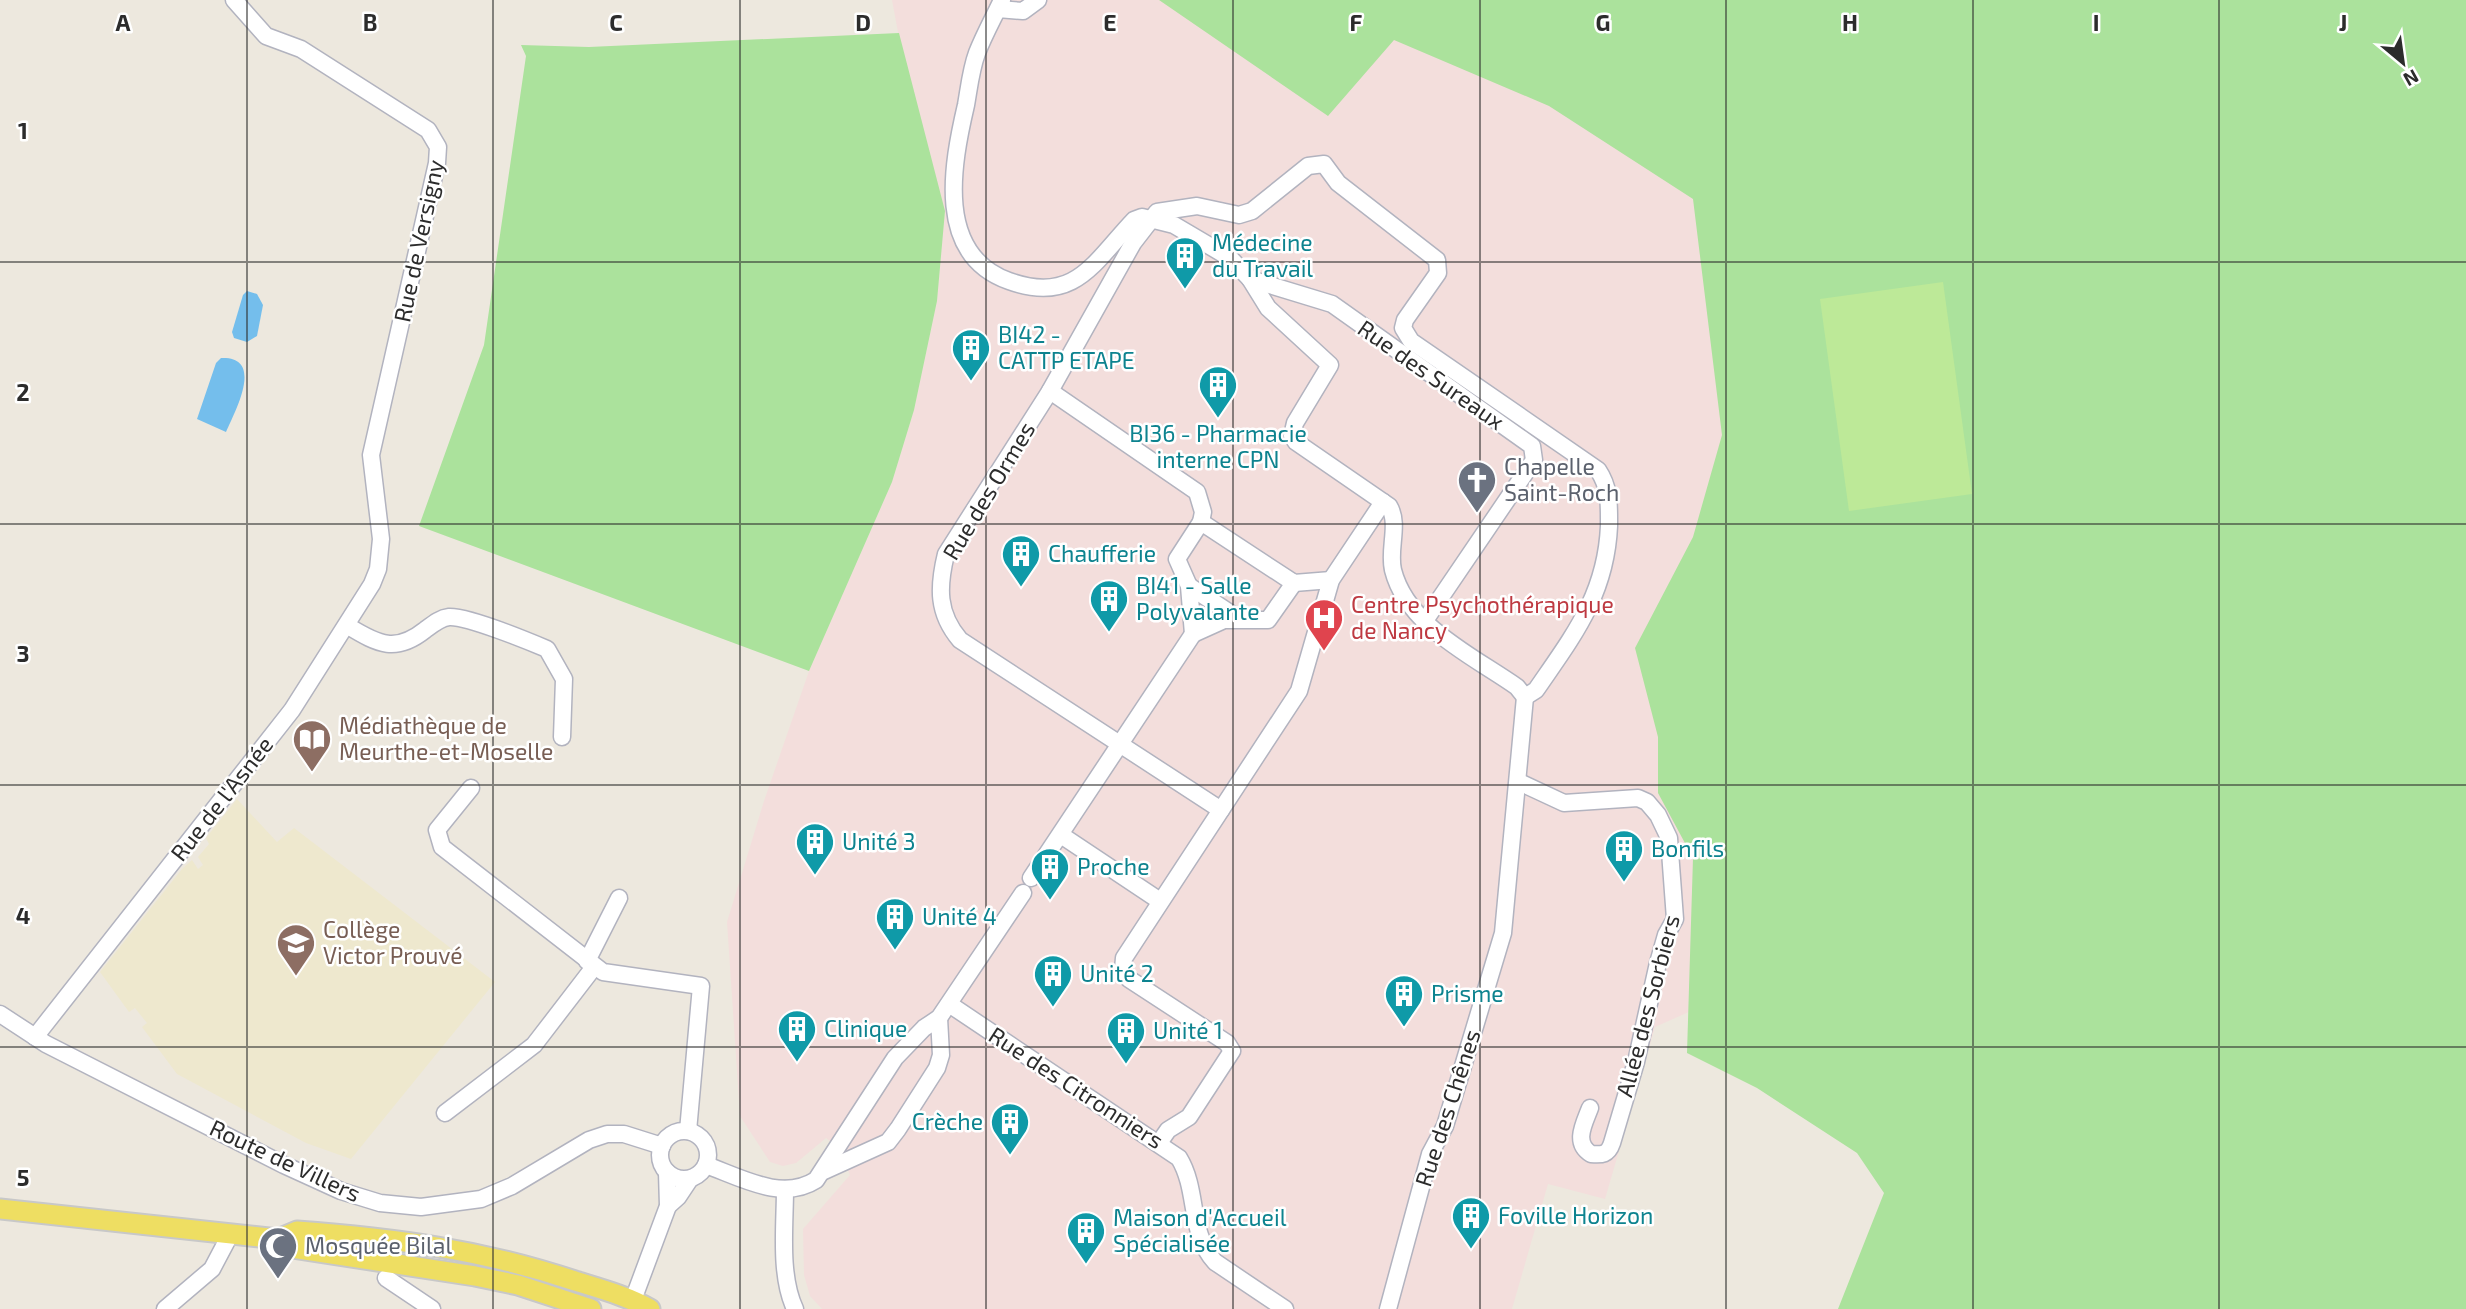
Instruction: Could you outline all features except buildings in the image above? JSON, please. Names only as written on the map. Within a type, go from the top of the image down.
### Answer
[{"type":"main road","points":[[0,1209],[278,1239],[295,1248],[400,1262],[518,1285],[591,1309]]},
{"type":"main road","points":[[278,1239],[297,1231],[470,1251],[527,1265],[638,1306]]},
{"type":"main road","points":[[518,1285],[534,1303],[550,1309]]},
{"type":"street","name":"Rue de Versigny","points":[[234,0],[266,36],[301,49],[428,130],[438,147],[438,163],[370,462]]},
{"type":"street","points":[[1038,0],[1023,11],[1000,4],[977,53],[960,131],[953,201],[959,233],[977,262],[997,276],[1026,287],[1045,289],[1079,279],[1134,220],[1142,216],[1152,219],[1157,212],[1184,206],[1240,215],[1252,211],[1297,173],[1317,162],[1324,164],[1338,183],[1437,260],[1438,273],[1405,320],[1406,335],[1598,470],[1607,483],[1607,554],[1589,612],[1536,690],[1525,697],[1517,687],[1424,622],[1397,583],[1391,552],[1393,512],[1382,502],[1329,588],[1299,691],[1124,958],[1126,975],[1227,1043],[1232,1051],[1189,1116],[1168,1130],[1160,1143]]},
{"type":"street","name":"Rue des Sureaux","points":[[1152,219],[1191,232],[1230,258],[1250,279],[1268,308],[1330,365],[1295,422],[1292,436],[1302,447],[1382,502]]},
{"type":"street","name":"Rue des Ormes","points":[[1152,219],[1133,243],[1050,391],[946,554],[940,600],[947,624],[960,640],[1220,810]]},
{"type":"street","name":"Rue des Sureaux","points":[[1250,279],[1332,304],[1532,446],[1534,460],[1424,622]]},
{"type":"street","points":[[1050,391],[1197,492],[1203,512],[1201,522],[1177,559],[1189,586],[1193,634]]},
{"type":"street","name":"Rue de l'Asnée","points":[[34,1037],[292,710],[348,626],[372,584],[380,555],[380,523],[370,462]]},
{"type":"street","points":[[1201,522],[1294,583],[1329,588]]},
{"type":"street","points":[[824,1171],[833,1151],[895,1058],[923,1028],[939,1018],[949,1004],[1193,634],[1224,620],[1268,620],[1294,583]]},
{"type":"street","points":[[1189,586],[1239,619]]},
{"type":"street","points":[[348,626],[362,635],[397,646],[412,641],[439,621],[458,618],[547,649],[564,678],[562,737]]},
{"type":"street","name":"Rue des Chênes","points":[[1388,1309],[1430,1154],[1445,1126],[1503,933],[1525,697]]},
{"type":"street","name":"Allée des Sorbiers","points":[[1519,782],[1564,803],[1638,798],[1647,802],[1658,815],[1669,838],[1675,919],[1666,935],[1658,963],[1636,1062],[1612,1143],[1609,1150],[1602,1155],[1591,1154],[1581,1144],[1580,1137],[1590,1108]]},
{"type":"street","points":[[471,788],[437,830],[442,847],[590,964],[618,976],[701,986],[688,1131]]},
{"type":"street","points":[[1061,835],[1160,901]]},
{"type":"street","points":[[445,1113],[534,1045],[590,964],[619,898]]},
{"type":"street","name":"Rue des Citronniers","points":[[949,1004],[1179,1158],[1184,1167],[1198,1233],[1206,1252],[1215,1262],[1285,1309]]},
{"type":"street","name":"Route de Villers","points":[[0,1014],[34,1037],[284,1165],[341,1191],[380,1203],[421,1207],[481,1199],[513,1186],[589,1140],[607,1134],[624,1134],[662,1146]]},
{"type":"street","points":[[706,1165],[785,1189],[809,1184],[824,1171],[888,1142],[937,1068],[941,1055],[939,1018]]},
{"type":"street","points":[[638,1306],[668,1206],[667,1172],[661,1160],[662,1146],[673,1134],[688,1131],[704,1141],[708,1150],[702,1172],[681,1179],[667,1172]]},
{"type":"street","points":[[668,1206],[678,1197],[690,1178]]},
{"type":"street","points":[[785,1189],[787,1276],[789,1298],[795,1309]]},
{"type":"street","points":[[165,1309],[212,1269],[231,1233]]},
{"type":"street","points":[[386,1278],[432,1309]]},
{"type":"shaded area","name":"Centre Psychothérapique de Nancy","points":[[892,0],[1741,0],[1700,1007],[1655,1027],[1605,1199],[1548,1184],[1512,1309],[822,1309],[810,1296],[804,1275],[803,1229],[850,1175],[839,1148],[826,1138],[796,1163],[783,1166],[770,1162],[740,1116],[727,922],[764,801],[809,671],[892,482],[914,410],[937,301],[945,211],[903,59]]},
{"type":"shaded area","name":"Collège Victor Prouvé","points":[[237,799],[277,842],[294,828],[495,982],[351,1159],[306,1143],[177,1074],[142,1027],[147,1023],[135,1008],[129,1012],[100,972],[182,869],[192,860],[198,869],[203,865],[198,857],[209,844],[206,838]]},
{"type":"green space","points":[[1159,0],[2466,0],[2466,1309],[1838,1309],[1884,1193],[1857,1153],[1757,1088],[1687,1053],[1693,858],[1658,793],[1658,737],[1635,648],[1693,537],[1722,435],[1693,199],[1549,106],[1394,40],[1328,116]]},
{"type":"green space","points":[[899,33],[945,211],[937,301],[914,410],[892,482],[809,671],[419,526],[484,345],[526,56],[521,45],[589,47]]},
{"type":"green space","points":[[1943,282],[1972,494],[1849,511],[1820,299]]},
{"type":"water","points":[[247,291],[257,294],[263,305],[257,336],[247,342],[234,338],[232,332],[243,295]]},
{"type":"water","points":[[221,358],[234,360],[242,366],[244,376],[240,400],[226,432],[197,419],[216,363]]},
{"type":"place","name":"Médecine du Travail","points":[[1185,290]]},
{"type":"place","name":"BI42 - CATTP ETAPE","points":[[971,382]]},
{"type":"place","name":"BI36 - Pharmacie interne CPN","points":[[1218,419]]},
{"type":"place","name":"Chapelle Saint-Roch","points":[[1477,514]]},
{"type":"place","name":"Chaufferie","points":[[1021,588]]},
{"type":"place","name":"BI41 - Salle Polyvalante","points":[[1109,633]]},
{"type":"place","name":"Centre Psychothérapique de Nancy","points":[[1324,652]]},
{"type":"place","name":"Médiathèque de Meurthe-et-Moselle","points":[[312,773]]},
{"type":"place","name":"Unité 3","points":[[815,876]]},
{"type":"place","name":"Bonfils","points":[[1624,883]]},
{"type":"place","name":"Proche","points":[[1050,901]]},
{"type":"place","name":"Unité 4","points":[[895,951]]},
{"type":"place","name":"Collège Victor Prouvé","points":[[296,977]]},
{"type":"place","name":"Unité 2","points":[[1053,1008]]},
{"type":"place","name":"Prisme","points":[[1404,1028]]},
{"type":"place","name":"Clinique","points":[[797,1063]]},
{"type":"place","name":"Unité 1","points":[[1126,1065]]},
{"type":"place","name":"Crèche","points":[[1010,1156]]},
{"type":"place","name":"Foville Horizon","points":[[1471,1250]]},
{"type":"place","name":"Maison d'Accueil Spécialisée","points":[[1086,1265]]},
{"type":"place","name":"Mosquée Bilal","points":[[278,1280]]}]
